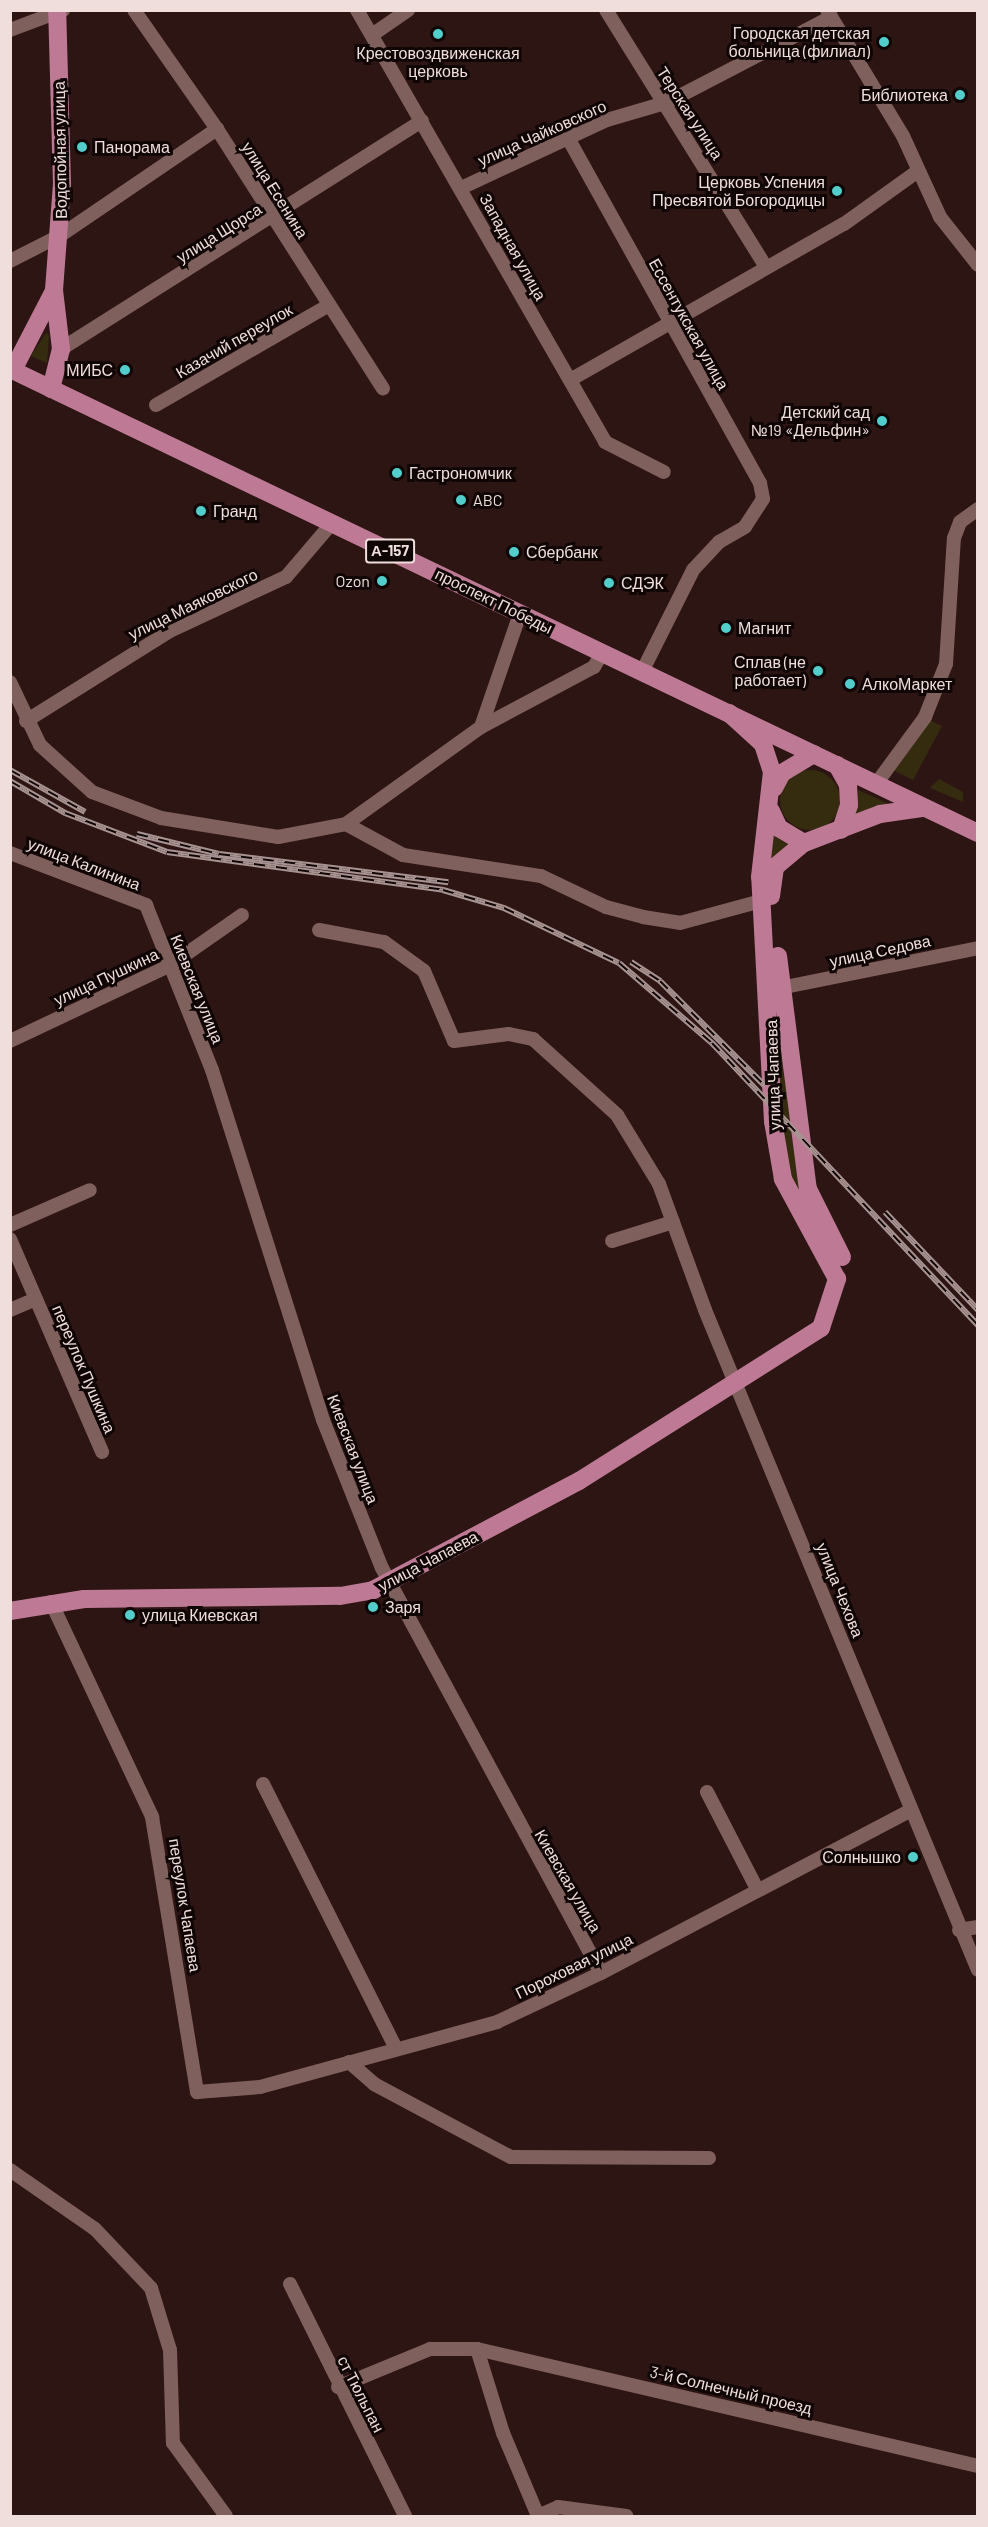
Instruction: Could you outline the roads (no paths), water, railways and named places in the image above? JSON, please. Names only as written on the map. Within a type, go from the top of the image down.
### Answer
[{"type":"main road","name":"Водопойная улица","points":[[51,389],[61,349],[54,290],[61,235],[59,11]]},
{"type":"main road","name":"Водопойная улица","points":[[11,372],[54,290]]},
{"type":"main road","name":"проспект Победы","points":[[11,372],[729,712],[978,833]]},
{"type":"main road","name":"улица Чапаева","points":[[10,1611],[51,1602],[340,1596],[389,1582],[579,1481],[736,1384],[821,1328],[837,1279],[783,1179],[772,1121],[761,901],[763,832],[771,811],[774,788],[763,744],[729,712]]},
{"type":"main road","points":[[774,788],[782,773],[814,754]]},
{"type":"main road","points":[[837,765],[848,785],[849,805],[840,830]]},
{"type":"main road","name":"улица Чапаева","points":[[736,1384],[818,1346],[840,1321],[848,1286],[843,1258],[808,1189],[771,899],[775,867],[804,843],[880,814],[925,807]]},
{"type":"main road","points":[[771,811],[779,828],[804,843]]},
{"type":"street","name":"улица Есенина","points":[[134,10],[217,129],[383,389]]},
{"type":"street","name":"Западная улица","points":[[357,10],[570,380],[613,450],[664,472]]},
{"type":"street","points":[[372,35],[408,10]]},
{"type":"street","name":"Терская улица","points":[[606,10],[668,102],[764,264]]},
{"type":"street","points":[[10,30],[59,11]]},
{"type":"street","points":[[829,14],[918,171],[940,217],[978,265]]},
{"type":"street","name":"улица Чайковского","points":[[461,188],[568,138],[668,102],[829,14]]},
{"type":"street","name":"улица Щорса","points":[[61,349],[274,219],[422,121]]},
{"type":"street","points":[[10,261],[61,235],[217,129]]},
{"type":"street","name":"Ессентукская улица","points":[[568,138],[760,483],[763,498],[745,527],[719,542],[697,564],[642,672]]},
{"type":"street","points":[[570,380],[669,323],[764,264],[844,224],[918,171]]},
{"type":"street","name":"Казачий переулок","points":[[156,405],[329,305]]},
{"type":"street","points":[[876,784],[925,717],[946,664],[954,538],[960,522],[978,509]]},
{"type":"street","name":"улица Маяковского","points":[[26,720],[170,631],[286,577],[306,560],[332,524]]},
{"type":"street","points":[[481,727],[520,614]]},
{"type":"street","points":[[10,682],[26,720],[40,745],[77,781],[160,818],[279,837],[346,824],[481,727],[594,668],[602,653]]},
{"type":"street","points":[[346,824],[403,855],[541,876],[606,907],[644,917],[680,922],[761,901]]},
{"type":"street","name":"улица Калинина","points":[[10,853],[146,905]]},
{"type":"street","name":"Киевская улица","points":[[146,905],[212,1070],[323,1420],[389,1582],[601,1973]]},
{"type":"street","name":"улица Пушкина","points":[[10,1041],[169,966],[242,915]]},
{"type":"street","name":"улица Чехова","points":[[319,930],[384,942],[424,971],[454,1041],[509,1034],[533,1040],[564,1063],[617,1115],[659,1184],[736,1384],[978,1970]]},
{"type":"street","name":"улица Седова","points":[[790,986],[978,948]]},
{"type":"street","points":[[10,1225],[90,1190]]},
{"type":"street","points":[[612,1241],[673,1222]]},
{"type":"street","name":"переулок Пушкина","points":[[10,1239],[102,1452]]},
{"type":"street","name":"переулок Пушкина","points":[[10,1310],[36,1299]]},
{"type":"street","name":"переулок Чапаева","points":[[51,1602],[153,1817],[197,2092]]},
{"type":"street","points":[[263,1784],[396,2049]]},
{"type":"street","points":[[706,1792],[758,1891]]},
{"type":"street","name":"Пороховая улица","points":[[197,2092],[260,2087],[497,2022],[601,1973],[911,1810]]},
{"type":"street","points":[[960,1930],[978,1927]]},
{"type":"street","points":[[349,2062],[374,2084],[511,2157],[710,2158]]},
{"type":"street","points":[[10,2170],[95,2229],[151,2288],[170,2350],[172,2444],[226,2517]]},
{"type":"street","name":"ст Тюльпан","points":[[290,2284],[338,2387],[405,2517]]},
{"type":"street","name":"3-й Солнечный проезд","points":[[338,2387],[430,2349],[477,2349],[978,2466]]},
{"type":"street","points":[[477,2349],[503,2433],[538,2516],[558,2506],[626,2517]]},
{"type":"railway","points":[[10,770],[85,812]]},
{"type":"railway","points":[[10,781],[65,813],[167,852],[443,890],[504,908],[619,963],[712,1043],[978,1325]]},
{"type":"railway","points":[[137,834],[219,854],[448,882]]},
{"type":"railway","points":[[631,962],[660,981],[765,1086]]},
{"type":"railway","points":[[885,1212],[978,1310]]},
{"type":"place","name":"Крестовоздвиженская церковь","points":[[438,34]]},
{"type":"place","name":"Городская детская больница (филиал)","points":[[884,42]]},
{"type":"place","name":"Библиотека","points":[[960,95]]},
{"type":"place","name":"Панорама","points":[[82,147]]},
{"type":"place","name":"Церковь Успения Пресвятой Богородицы","points":[[837,191]]},
{"type":"place","name":"МИБС","points":[[125,370]]},
{"type":"place","name":"Детский сад №19 «Дельфин»","points":[[882,421]]},
{"type":"place","name":"Гастрономчик","points":[[397,473]]},
{"type":"place","name":"ABC","points":[[461,500]]},
{"type":"place","name":"Гранд","points":[[201,511]]},
{"type":"place","name":"Сбербанк","points":[[514,552]]},
{"type":"place","name":"Ozon","points":[[382,581]]},
{"type":"place","name":"СДЭК","points":[[609,583]]},
{"type":"place","name":"Магнит","points":[[726,628]]},
{"type":"place","name":"Сплав (не работает)","points":[[818,671]]},
{"type":"place","name":"АлкоМаркет","points":[[850,684]]},
{"type":"place","name":"Заря","points":[[373,1607]]},
{"type":"place","name":"улица Киевская","points":[[130,1615]]},
{"type":"place","name":"Солнышко","points":[[913,1857]]}]
